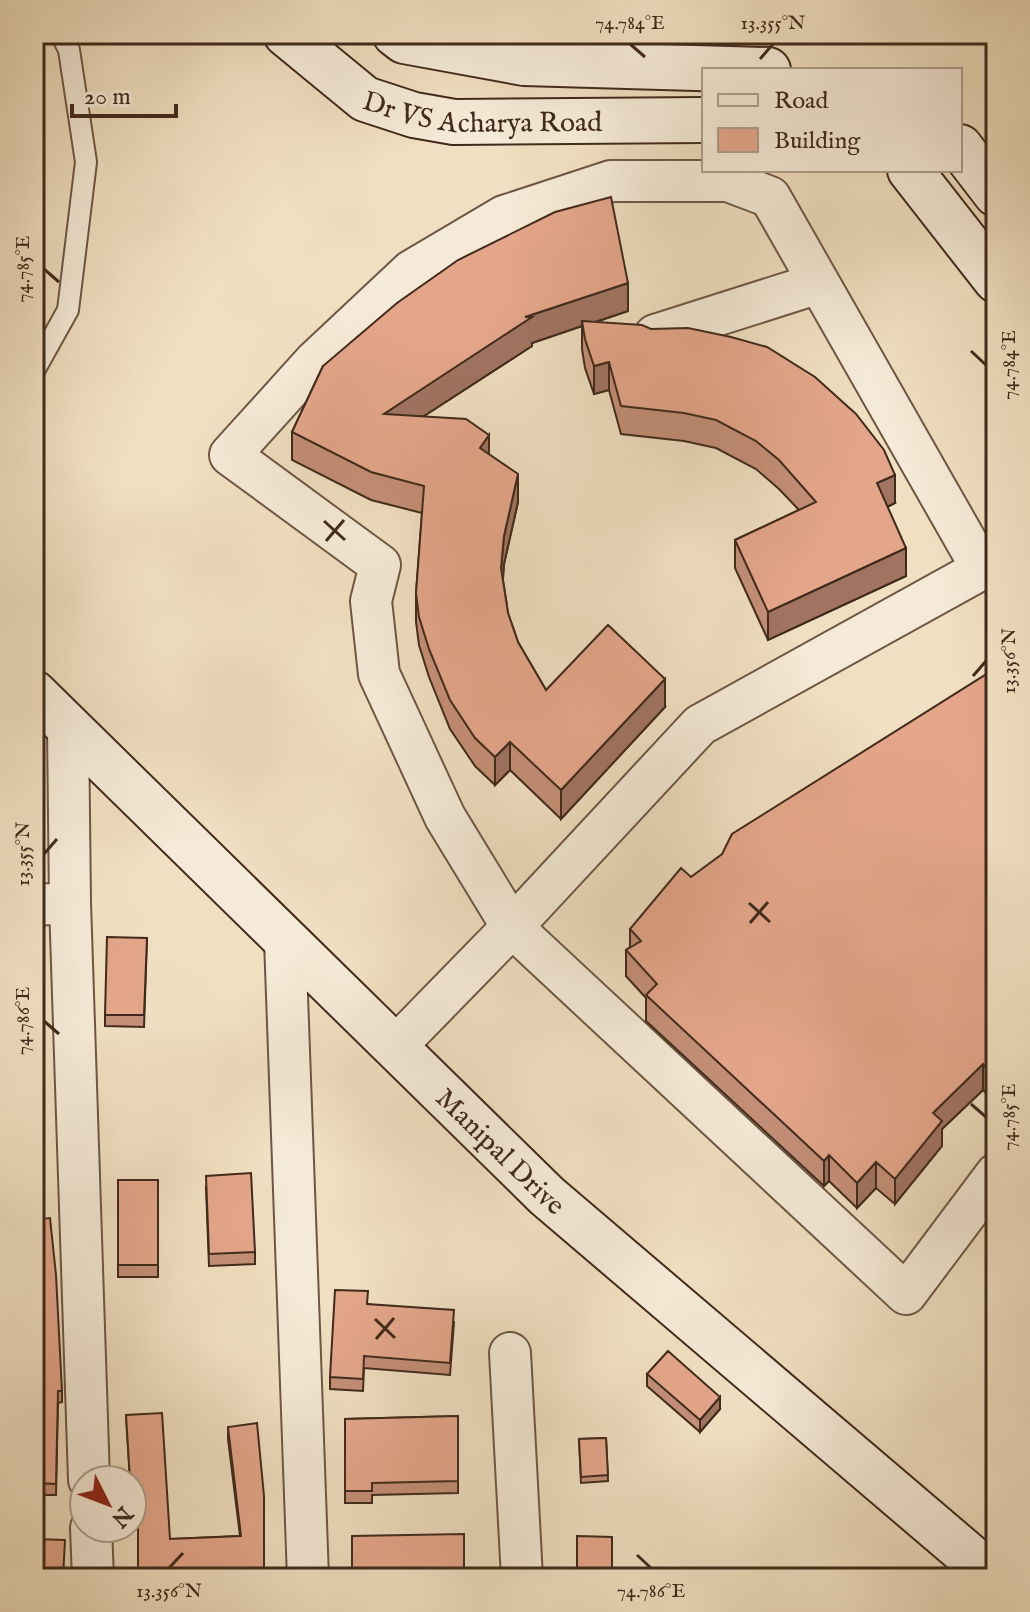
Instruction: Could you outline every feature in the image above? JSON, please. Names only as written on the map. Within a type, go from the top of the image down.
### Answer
[{"type":"street","name":"Dr VS Acharya Road","points":[[286,34],[365,99],[414,115],[454,122],[702,120]]},
{"type":"street","name":"Dr VS Acharya Road","points":[[395,34],[404,41],[524,63],[702,68]]},
{"type":"street","points":[[962,150],[996,194]]},
{"type":"street","points":[[912,172],[996,280]]},
{"type":"street","points":[[395,1047],[512,927],[700,725],[989,584],[770,197],[728,181],[611,181],[504,216],[411,271],[315,361],[230,455],[380,565],[371,601],[379,674],[445,817],[512,927],[906,1294],[996,1174]]},
{"type":"street","points":[[655,335],[819,283]]},
{"type":"street","name":"Manipal Drive","points":[[34,693],[547,1196],[995,1578]]},
{"type":"street","points":[[68,727],[52,904],[88,1464]]},
{"type":"street","points":[[285,940],[308,1578]]},
{"type":"street","points":[[510,1353],[522,1578]]},
{"type":"street","points":[[92,1544],[93,1578]]},
{"type":"lane","points":[[34,371],[68,310],[86,162],[69,50],[61,34]]},
{"type":"building","points":[[611,197],[628,283],[525,317],[532,317],[384,414],[466,419],[489,435],[480,448],[518,474],[504,536],[501,568],[508,613],[518,642],[546,690],[608,625],[665,679],[561,790],[510,742],[495,757],[475,738],[450,700],[429,649],[419,617],[416,593],[424,486],[371,472],[292,432],[323,366],[397,303],[458,260],[555,212]]},
{"type":"building","points":[[582,321],[642,325],[651,329],[688,328],[731,337],[767,347],[815,377],[856,414],[884,450],[895,475],[877,483],[906,548],[768,612],[735,540],[816,502],[779,460],[756,441],[716,420],[621,406],[609,362],[594,366]]},
{"type":"building","points":[[993,670],[996,675],[996,1058],[986,1068],[983,1064],[933,1113],[942,1121],[895,1179],[876,1162],[857,1183],[829,1155],[824,1161],[646,995],[657,984],[626,950],[641,941],[630,929],[681,868],[691,877],[722,854],[732,834]]},
{"type":"building","points":[[107,937],[147,938],[144,1015],[105,1015]]},
{"type":"building","points":[[34,1058],[37,1058],[41,1133],[34,1134]]},
{"type":"building","points":[[251,1173],[255,1252],[209,1254],[206,1176]]},
{"type":"building","points":[[118,1180],[158,1180],[158,1265],[118,1265]]},
{"type":"building","points":[[50,1218],[62,1391],[58,1391],[56,1484],[34,1483],[34,1220]]},
{"type":"building","points":[[335,1290],[368,1291],[367,1304],[454,1310],[450,1363],[364,1356],[363,1379],[330,1377]]},
{"type":"building","points":[[668,1351],[720,1397],[700,1420],[647,1374]]},
{"type":"building","points":[[162,1413],[170,1539],[241,1536],[228,1427],[257,1423],[264,1496],[264,1578],[138,1578],[138,1544],[148,1544],[148,1464],[129,1464],[126,1415]]},
{"type":"building","points":[[458,1416],[458,1481],[372,1483],[372,1491],[345,1491],[345,1419]]},
{"type":"building","points":[[606,1438],[608,1475],[581,1477],[579,1439]]},
{"type":"building","points":[[464,1534],[464,1578],[352,1578],[352,1536]]},
{"type":"building","points":[[577,1536],[612,1537],[612,1578],[577,1578]]},
{"type":"building","points":[[34,1539],[65,1540],[63,1578],[34,1578]]}]
